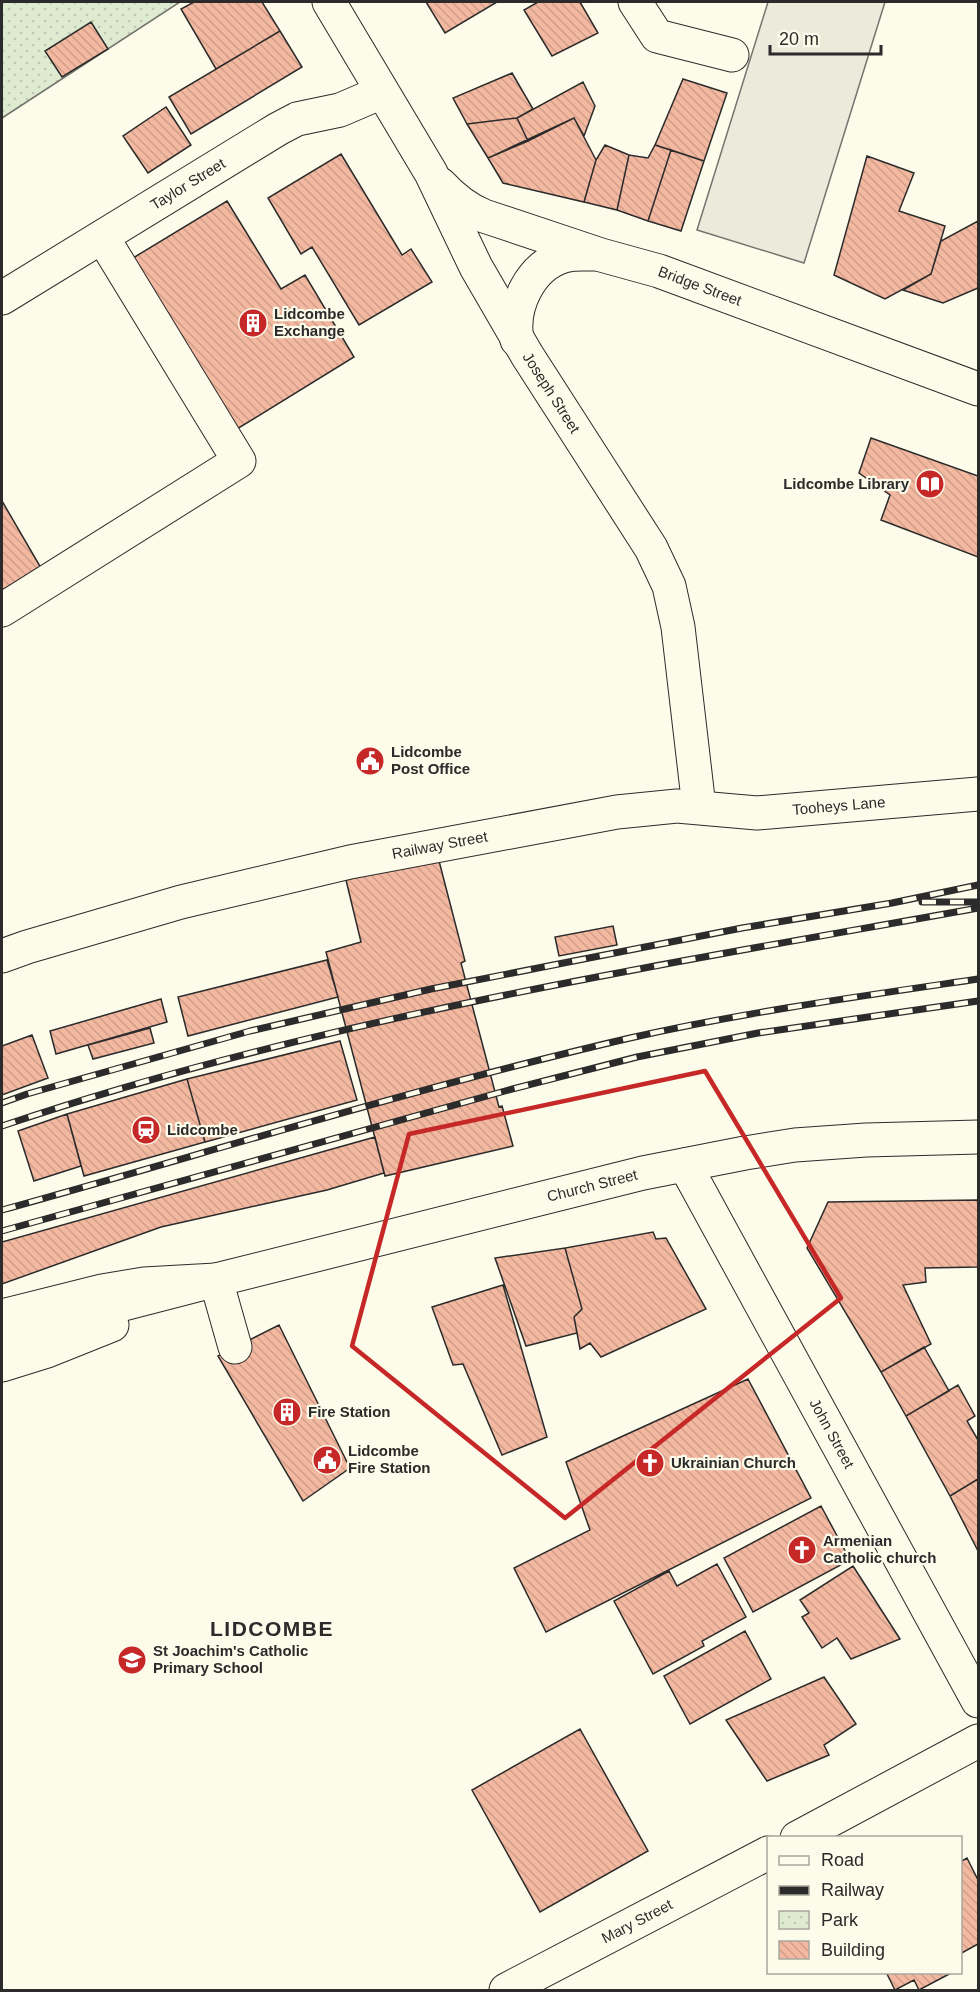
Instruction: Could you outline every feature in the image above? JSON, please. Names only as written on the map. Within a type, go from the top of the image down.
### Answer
[{"type":"street","name":"Joseph Street","points":[[329,2],[431,173],[476,267],[517,340],[651,548],[669,586],[678,627],[699,807]]},
{"type":"street","points":[[635,2],[657,36],[732,55]]},
{"type":"street","name":"Taylor Street","points":[[2,298],[297,119],[340,110],[382,92]]},
{"type":"street","name":"Bridge Street","points":[[431,173],[449,194],[472,212],[602,255],[659,271],[978,388]]},
{"type":"street","points":[[2,610],[239,461],[103,238]]},
{"type":"street","points":[[517,340],[516,318],[522,297],[532,280],[543,269],[563,256],[602,255]]},
{"type":"street","name":"Tooheys Lane","points":[[699,807],[728,812],[758,813],[978,794]]},
{"type":"street","name":"Railway Street","points":[[2,956],[181,903],[350,862],[616,812],[662,806],[699,807]]},
{"type":"street","name":"Railway Street","points":[[2,938],[181,903]]},
{"type":"street","name":"Church Street","points":[[216,1280],[643,1173],[685,1165],[795,1145],[866,1140],[978,1137]]},
{"type":"street","name":"John Street","points":[[685,1165],[978,1701]]},
{"type":"street","points":[[2,1385],[216,1280]]},
{"type":"street","points":[[2,1316],[123,1287],[216,1280]]},
{"type":"street","points":[[2,1339],[50,1323],[216,1280]]},
{"type":"street","points":[[216,1280],[235,1347]]},
{"type":"street","points":[[2,1365],[47,1351],[155,1308]]},
{"type":"street","points":[[801,1836],[978,1741]]},
{"type":"street","name":"Mary Street","points":[[506,1990],[767,1853]]},
{"type":"highlighted area","points":[[705,1071],[841,1298],[565,1518],[352,1346],[409,1134]]},
{"type":"green space","points":[[2,2],[180,2],[2,118]]},
{"type":"shaded area","points":[[768,2],[885,2],[804,263],[697,230]]},
{"type":"building","points":[[194,2],[262,2],[280,31],[216,69],[181,9]]},
{"type":"building","points":[[426,2],[497,2],[445,33]]},
{"type":"building","points":[[538,2],[580,2],[598,33],[552,56],[524,10]]},
{"type":"building","points":[[91,22],[108,49],[62,77],[45,51]]},
{"type":"building","points":[[280,31],[302,67],[191,134],[169,97]]},
{"type":"building","points":[[512,73],[533,109],[517,118],[467,124],[453,98]]},
{"type":"building","points":[[683,79],[727,93],[704,161],[655,145]]},
{"type":"building","points":[[583,82],[595,106],[584,136],[574,118],[528,141],[517,118]]},
{"type":"building","points":[[166,107],[191,145],[148,173],[123,136]]},
{"type":"building","points":[[517,118],[528,141],[488,158],[467,124]]},
{"type":"building","points":[[574,118],[596,160],[584,202],[503,183],[488,158]]},
{"type":"building","points":[[605,145],[629,155],[617,210],[584,202],[596,160]]},
{"type":"building","points":[[655,145],[671,150],[648,221],[617,210],[629,155],[648,158]]},
{"type":"building","points":[[671,150],[704,161],[681,231],[648,221]]},
{"type":"building","points":[[341,154],[402,255],[411,249],[432,282],[359,325],[312,247],[301,254],[268,198]]},
{"type":"building","points":[[867,156],[914,173],[899,211],[945,226],[931,274],[885,299],[834,275]]},
{"type":"building","name":"Lidcombe Exchange","points":[[227,201],[281,289],[305,275],[354,357],[237,429],[133,258]]},
{"type":"building","points":[[978,221],[978,288],[943,303],[903,290],[931,274],[941,241]]},
{"type":"building","points":[[871,438],[978,476],[978,557],[881,520],[890,495],[859,473]]},
{"type":"building","points":[[2,501],[41,568],[2,591]]},
{"type":"building","points":[[438,857],[465,961],[461,963],[499,1107],[502,1106],[513,1146],[385,1176],[326,952],[361,942],[346,880]]},
{"type":"building","points":[[613,926],[617,945],[559,956],[555,937]]},
{"type":"building","points":[[327,960],[338,997],[188,1036],[178,997]]},
{"type":"building","points":[[161,999],[167,1022],[56,1054],[50,1031]]},
{"type":"building","points":[[150,1028],[154,1043],[93,1059],[88,1045]]},
{"type":"building","points":[[32,1035],[48,1078],[2,1095],[2,1046]]},
{"type":"building","points":[[340,1041],[357,1100],[205,1142],[187,1079]]},
{"type":"building","points":[[187,1079],[205,1142],[84,1176],[67,1114]]},
{"type":"building","points":[[67,1114],[81,1166],[34,1181],[18,1131]]},
{"type":"building","points":[[375,1137],[384,1173],[327,1190],[161,1227],[2,1284],[2,1242]]},
{"type":"building","points":[[978,1200],[978,1267],[925,1268],[926,1282],[903,1285],[931,1344],[881,1372],[807,1248],[828,1202]]},
{"type":"building","points":[[653,1232],[656,1239],[666,1238],[706,1309],[601,1357],[590,1343],[580,1349],[574,1317],[582,1309],[565,1248]]},
{"type":"building","points":[[565,1248],[582,1309],[574,1317],[577,1333],[526,1346],[495,1258]]},
{"type":"building","points":[[503,1285],[547,1437],[502,1455],[463,1364],[453,1365],[432,1307]]},
{"type":"building","name":"Fire Station","points":[[279,1325],[350,1468],[303,1501],[218,1356]]},
{"type":"building","points":[[924,1347],[949,1391],[906,1416],[881,1372]]},
{"type":"building","points":[[748,1379],[811,1498],[546,1632],[514,1568],[590,1530],[566,1462]]},
{"type":"building","points":[[958,1385],[975,1416],[967,1421],[978,1440],[978,1479],[950,1496],[906,1416]]},
{"type":"building","points":[[978,1479],[978,1551],[950,1496]]},
{"type":"building","points":[[821,1506],[850,1560],[753,1612],[724,1558]]},
{"type":"building","points":[[717,1564],[746,1617],[702,1641],[704,1646],[653,1674],[614,1601],[669,1571],[677,1586]]},
{"type":"building","points":[[853,1566],[900,1639],[851,1659],[837,1638],[822,1648],[802,1617],[809,1613],[800,1600]]},
{"type":"building","points":[[745,1631],[771,1679],[690,1724],[664,1676]]},
{"type":"building","points":[[824,1677],[856,1724],[824,1745],[829,1755],[767,1781],[726,1720]]},
{"type":"building","points":[[580,1729],[648,1851],[540,1912],[472,1790]]},
{"type":"building","points":[[967,1858],[978,1880],[978,1944],[962,1953],[962,1861]]},
{"type":"building","points":[[887,1974],[949,1974],[919,1990],[914,1980],[895,1990]]},
{"type":"railway","points":[[2,1103],[250,1031],[431,989],[742,928],[892,903],[978,885]]},
{"type":"railway","points":[[922,902],[978,902]]},
{"type":"railway","points":[[2,1126],[121,1088],[242,1055],[363,1026],[609,975],[978,908]]},
{"type":"railway","points":[[2,1210],[472,1077],[630,1038],[760,1012],[978,979]]},
{"type":"railway","points":[[2,1231],[505,1091],[637,1057],[758,1033],[978,1001]]},
{"type":"place","name":"Lidcombe Exchange","points":[[253,323]]},
{"type":"place","name":"Lidcombe Library","points":[[930,484]]},
{"type":"place","name":"Lidcombe Post Office","points":[[370,761]]},
{"type":"place","name":"Lidcombe","points":[[146,1130]]},
{"type":"place","name":"Fire Station","points":[[287,1412]]},
{"type":"place","name":"Lidcombe Fire Station","points":[[327,1460]]},
{"type":"place","name":"Ukrainian Church","points":[[650,1463]]},
{"type":"place","name":"Armenian Catholic church","points":[[802,1550]]},
{"type":"place","name":"St Joachim's Catholic Primary School","points":[[132,1660]]},
{"type":"district","name":"LIDCOMBE","points":[[272,1629]]}]
